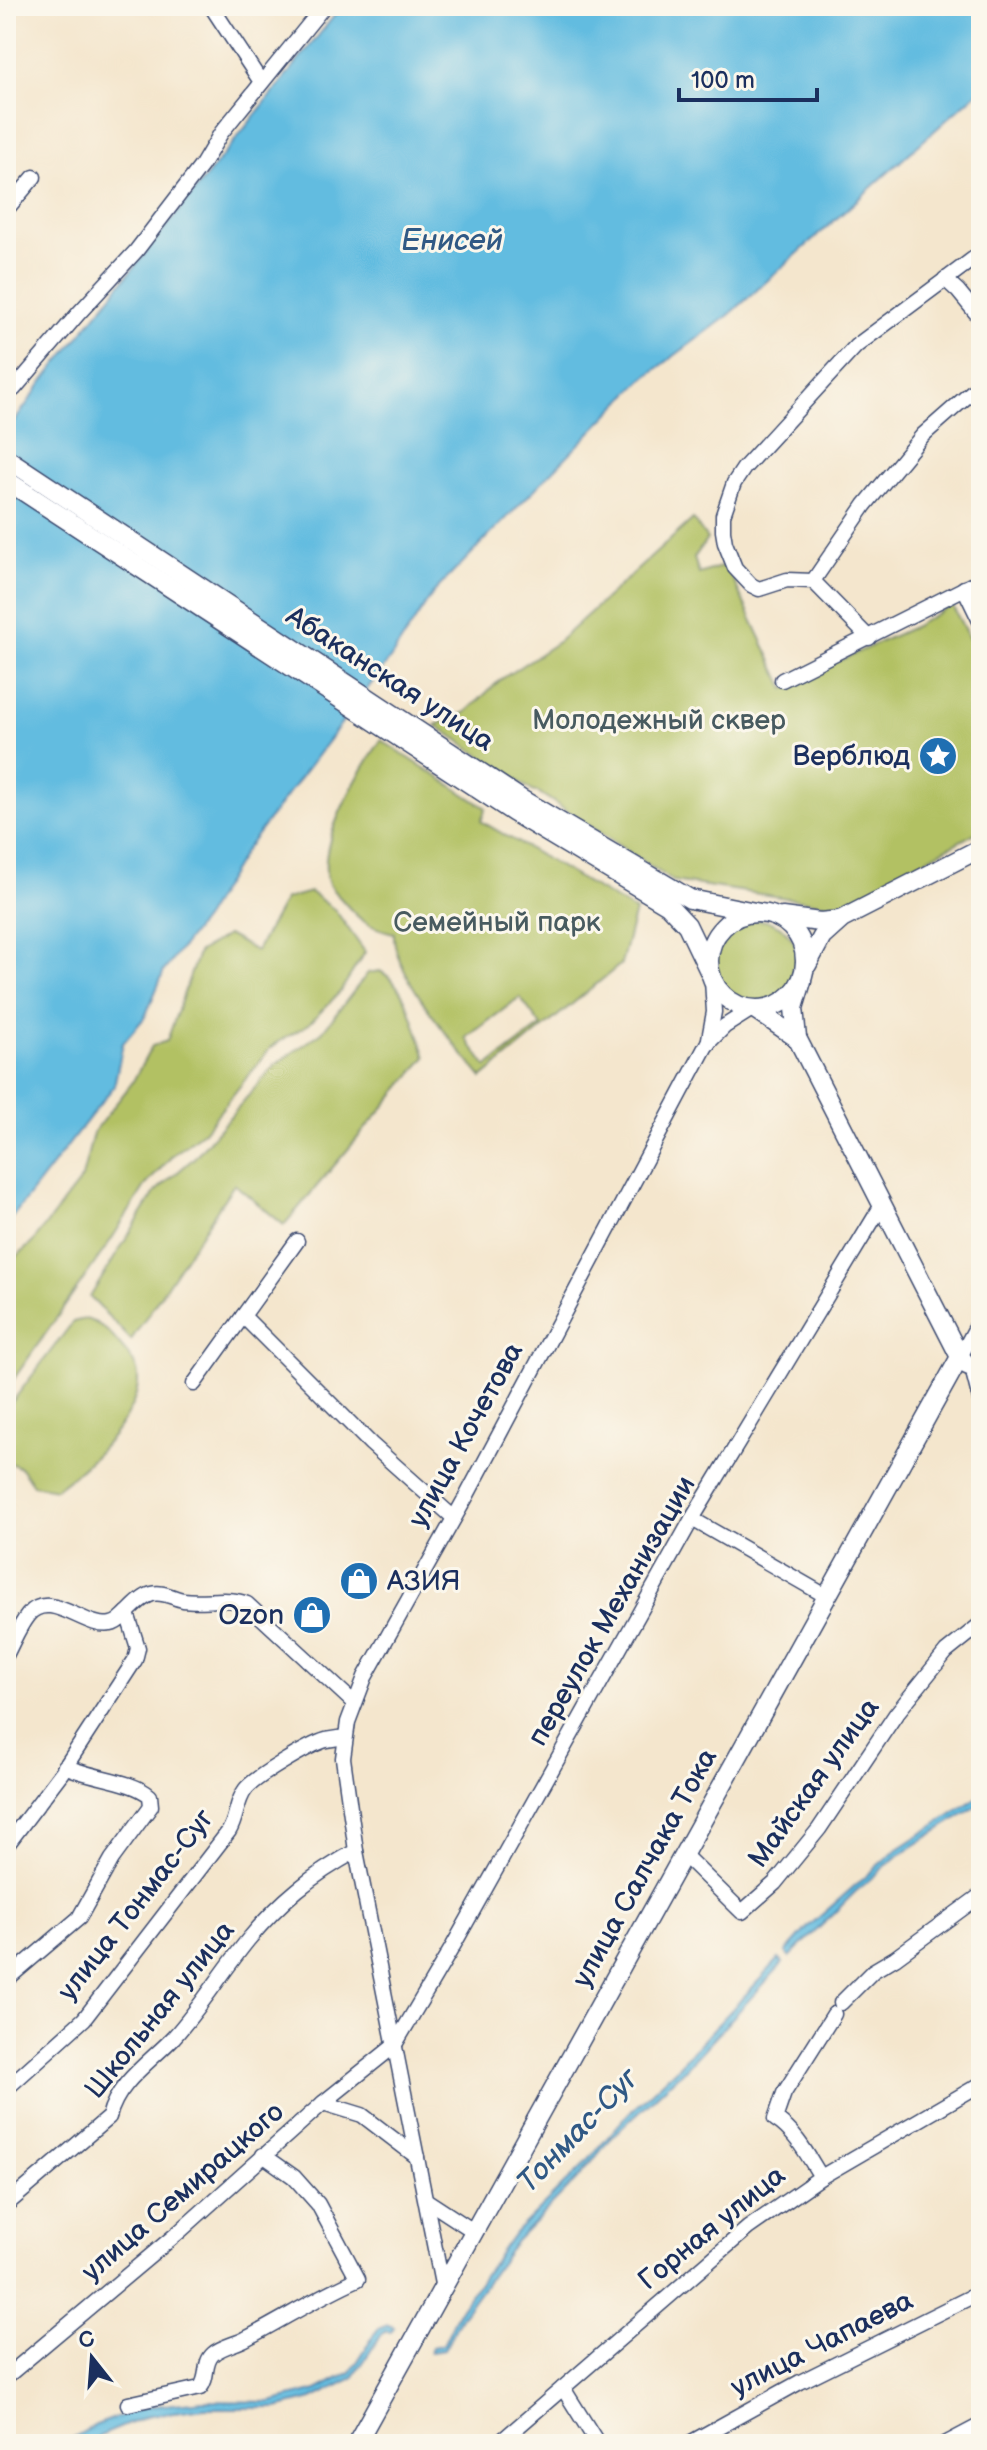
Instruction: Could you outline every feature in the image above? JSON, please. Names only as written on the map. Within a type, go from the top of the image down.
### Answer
[{"type":"main road","name":"Абаканская улица","points":[[6,458],[428,749],[513,812],[668,905],[687,925],[711,976]]},
{"type":"main road","name":"Абаканская улица","points":[[6,480],[428,749],[521,799],[690,899],[763,913]]},
{"type":"main road","points":[[754,1010],[783,1002],[802,978],[818,943],[842,919],[981,848]]},
{"type":"main road","points":[[797,1038],[754,1010],[730,1002],[711,976],[710,949],[722,928],[742,915],[763,913],[805,921],[842,919]]},
{"type":"main road","points":[[763,913],[781,919],[799,936],[806,959],[794,1008],[797,1038],[960,1357],[978,1370]]},
{"type":"main road","name":"улица Салчака Тока","points":[[356,2444],[960,1357]]},
{"type":"street","points":[[211,6],[261,82]]},
{"type":"street","points":[[6,391],[14,389],[136,251],[261,82],[324,6]]},
{"type":"street","points":[[6,210],[34,177]]},
{"type":"street","points":[[869,638],[813,581],[787,580],[759,589],[743,578],[735,568],[725,543],[723,515],[727,497],[744,468],[856,346],[981,253]]},
{"type":"street","points":[[945,279],[981,319]]},
{"type":"street","points":[[813,581],[865,505],[923,435],[981,384]]},
{"type":"street","points":[[782,680],[981,580]]},
{"type":"street","points":[[964,588],[981,623]]},
{"type":"street","name":"улица Кочетова","points":[[708,1044],[714,1012],[711,976]]},
{"type":"street","name":"улица Кочетова","points":[[443,2289],[356,1851],[346,1787],[345,1737],[354,1703],[378,1653],[454,1518],[708,1044],[725,1026],[754,1010]]},
{"type":"street","name":"переулок Механизации","points":[[394,2046],[692,1519],[882,1205]]},
{"type":"street","points":[[194,1384],[297,1241]]},
{"type":"street","points":[[243,1316],[371,1444],[454,1518]]},
{"type":"street","name":"улица Салчака Тока","points":[[960,1357],[981,1318]]},
{"type":"street","points":[[978,1370],[974,1376],[981,1403]]},
{"type":"street","points":[[692,1519],[826,1596]]},
{"type":"street","points":[[6,1655],[27,1616],[35,1609],[53,1607],[101,1624],[117,1622],[149,1595],[157,1593],[207,1602],[239,1600],[282,1634],[354,1703]]},
{"type":"street","points":[[6,1846],[65,1766],[135,1660],[138,1648],[127,1613]]},
{"type":"street","name":"Майская улица","points":[[684,1855],[742,1912],[775,1883],[819,1829],[896,1714],[946,1652],[981,1624]]},
{"type":"street","name":"улица Тонмас-Суг","points":[[6,2089],[84,2019],[229,1831],[236,1821],[245,1790],[260,1776],[323,1741],[345,1737]]},
{"type":"street","points":[[6,1980],[79,1918],[112,1859],[151,1806],[150,1796],[139,1788],[65,1766]]},
{"type":"street","name":"Школьная улица","points":[[6,2205],[109,2117],[113,2102],[174,2037],[248,1939],[316,1873],[356,1851]]},
{"type":"street","points":[[821,2177],[795,2137],[775,2119],[784,2093],[837,2009],[873,1971],[981,1895]]},
{"type":"street","name":"улица Семирацкого","points":[[6,2377],[168,2241],[323,2103],[394,2046]]},
{"type":"street","name":"Горная улица","points":[[498,2444],[748,2228],[821,2177],[981,2084]]},
{"type":"street","points":[[323,2103],[362,2115],[417,2157]]},
{"type":"street","points":[[128,2404],[200,2388],[206,2378],[209,2360],[216,2352],[358,2279],[318,2204],[294,2177],[263,2155]]},
{"type":"street","points":[[426,2200],[475,2232]]},
{"type":"street","name":"улица Чапаева","points":[[688,2444],[800,2382],[981,2292]]},
{"type":"street","points":[[563,2388],[598,2444]]},
{"type":"street","points":[[945,2444],[981,2425]]},
{"type":"green space","name":"Молодежный сквер","points":[[693,519],[707,539],[694,558],[699,574],[726,565],[785,689],[839,659],[911,628],[952,605],[981,662],[981,830],[840,906],[673,881],[436,725],[465,713],[500,680],[559,641]]},
{"type":"green space","name":"Семейный парк","points":[[381,740],[486,808],[481,821],[635,911],[621,964],[482,1078],[414,988],[396,949],[394,933],[371,926],[360,918],[328,882],[328,848],[334,828],[352,789]],"holes":[[[520,997],[541,1026],[487,1067],[466,1038]]]},
{"type":"green space","points":[[310,892],[335,910],[365,952],[340,992],[309,1024],[272,1046],[204,1131],[173,1155],[145,1186],[6,1390],[6,1266],[32,1243],[82,1178],[93,1133],[132,1083],[152,1046],[167,1041],[198,953],[227,935],[256,951],[285,899]]},
{"type":"green space","points":[[757,920],[773,923],[787,932],[796,946],[799,962],[796,978],[787,992],[773,1001],[757,1004],[741,1001],[727,992],[718,978],[715,962],[718,946],[727,932],[741,923]]},
{"type":"green space","points":[[380,971],[390,978],[404,997],[426,1057],[284,1225],[234,1184],[131,1340],[90,1297],[156,1191],[194,1158],[275,1065],[322,1032],[368,973]]},
{"type":"green space","points":[[85,1319],[108,1332],[134,1363],[138,1386],[133,1403],[112,1437],[69,1479],[56,1489],[33,1485],[21,1468],[6,1461],[6,1410],[73,1322]]},
{"type":"water","name":"Енисей","points":[[342,6],[981,6],[981,89],[729,315],[642,380],[433,593],[390,659],[244,852],[204,918],[164,971],[145,1017],[123,1043],[114,1086],[6,1225],[6,433],[41,384]]},
{"type":"water","points":[[981,1795],[981,1803],[896,1857],[855,1892],[790,1957],[786,1952],[809,1926],[892,1853]]},
{"type":"water","name":"Тонмас-Суг","points":[[779,1959],[783,1963],[687,2067],[612,2137],[581,2175],[516,2241],[462,2316],[444,2350],[430,2352],[432,2347],[443,2345],[460,2309],[512,2236],[580,2169],[629,2113],[676,2069]]},
{"type":"water","points":[[388,2325],[394,2327],[391,2332],[381,2335],[353,2378],[312,2399],[277,2408],[204,2408],[150,2415],[81,2444],[62,2444],[96,2425],[145,2407],[203,2401],[271,2402],[317,2390],[351,2372],[378,2329]]},
{"type":"place","name":"Верблюд","points":[[938,756]]},
{"type":"place","name":"АЗИЯ","points":[[359,1581]]},
{"type":"place","name":"Ozon","points":[[312,1615]]}]
